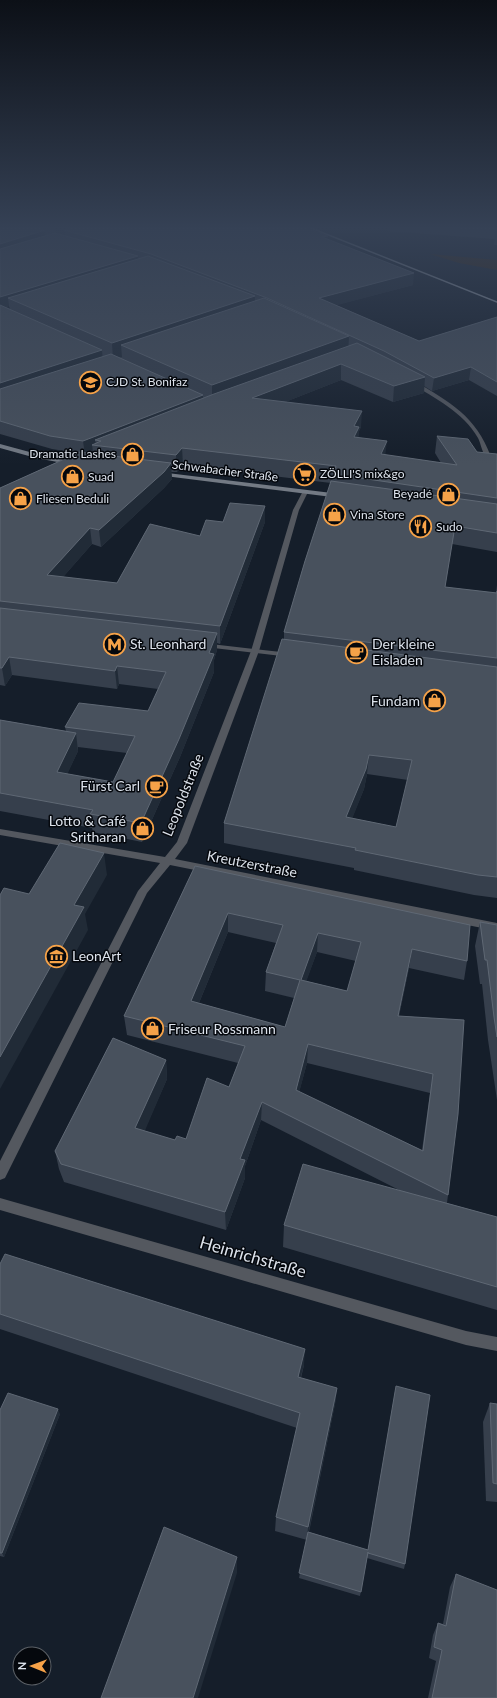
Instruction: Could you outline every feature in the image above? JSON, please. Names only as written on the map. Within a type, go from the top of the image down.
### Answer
[{"type":"main road","points":[[0,446],[30,455],[76,462]]},
{"type":"main road","name":"Schwabacher Straße","points":[[152,473],[345,496]]},
{"type":"street","points":[[408,380],[444,401],[461,415],[479,435],[488,457]]},
{"type":"street","points":[[58,470],[76,462]]},
{"type":"street","name":"Leopoldstraße","points":[[0,1174],[143,891],[182,843],[254,651],[296,510],[305,492]]},
{"type":"street","points":[[199,645],[301,657]]},
{"type":"street","name":"Kreutzerstraße","points":[[0,832],[167,861],[497,927]]},
{"type":"street","name":"Heinrichstraße","points":[[0,1204],[466,1338],[497,1344]]},
{"type":"building","points":[[0,307],[5,307],[102,350],[0,383]]},
{"type":"building","points":[[29,307],[221,307],[112,343]]},
{"type":"building","points":[[236,307],[285,307],[349,336],[212,385],[121,345]]},
{"type":"building","points":[[287,307],[340,307],[419,341],[497,317],[497,382],[471,367],[434,378],[384,351]]},
{"type":"building","points":[[357,343],[425,377],[394,386],[341,364],[252,398],[362,411],[354,426],[359,427],[354,437],[387,441],[381,454],[457,465],[437,436],[468,439],[477,452],[497,454],[497,498],[333,474],[336,466],[182,448],[176,455],[92,445],[101,441],[95,440],[214,394]]},
{"type":"building","points":[[111,354],[203,395],[83,441],[50,436],[0,421],[0,389]]},
{"type":"building","points":[[80,452],[171,463],[164,472],[99,530],[90,528],[47,575],[117,583],[150,524],[200,536],[206,520],[223,522],[230,503],[265,506],[220,626],[0,601],[0,488]]},
{"type":"building","points":[[331,481],[497,504],[497,533],[455,526],[445,587],[497,593],[497,658],[284,632]]},
{"type":"building","points":[[0,608],[217,633],[209,653],[214,654],[179,739],[141,823],[90,814],[93,810],[0,793],[0,720],[76,733],[57,772],[113,782],[135,736],[65,727],[79,703],[148,711],[166,672],[117,666],[115,671],[9,657],[2,668],[0,668]]},
{"type":"building","points":[[282,639],[497,667],[497,877],[478,875],[355,850],[356,848],[224,823]],"holes":[[[369,755],[412,760],[396,827],[346,817],[366,769]]]},
{"type":"building","points":[[60,843],[104,853],[74,905],[84,907],[0,1057],[0,895],[4,888],[29,894]]},
{"type":"building","points":[[195,866],[470,925],[467,961],[412,949],[398,1016],[464,1020],[458,1114],[448,1195],[262,1102],[240,1159],[245,1160],[225,1212],[61,1164],[55,1151],[113,1038],[166,1060],[135,1128],[175,1140],[177,1136],[186,1139],[207,1078],[229,1087],[245,1046],[124,1016]],"holes":[[[228,913],[283,925],[266,972],[300,980],[285,1027],[191,1001]],[[318,933],[361,942],[347,991],[301,980]],[[308,1044],[433,1074],[423,1151],[296,1090]]]},
{"type":"building","points":[[480,922],[497,925],[497,1037],[487,960],[485,960]]},
{"type":"building","points":[[303,1164],[497,1217],[497,1287],[284,1225]]},
{"type":"building","points":[[5,1254],[305,1349],[298,1377],[337,1388],[308,1527],[276,1517],[300,1413],[0,1314],[0,1264]]},
{"type":"building","points":[[396,1386],[430,1395],[405,1564],[368,1552],[361,1592],[299,1573],[308,1532],[368,1550]]},
{"type":"building","points":[[8,1393],[58,1409],[2,1553],[0,1553],[0,1410]]},
{"type":"building","points":[[490,1403],[497,1404],[497,1484],[493,1483]]},
{"type":"building","points":[[164,1527],[237,1557],[193,1698],[101,1698]]},
{"type":"building","points":[[456,1574],[497,1590],[497,1698],[432,1698],[442,1650],[434,1647],[438,1623],[446,1626]]},
{"type":"place","name":"CJD St. Bonifaz","points":[[90,382]]},
{"type":"place","name":"Dramatic Lashes","points":[[132,454]]},
{"type":"place","name":"ZÖLLI'S mix&go","points":[[305,474]]},
{"type":"place","name":"Suad","points":[[72,477]]},
{"type":"place","name":"Beyadé","points":[[448,494]]},
{"type":"place","name":"Fliesen Beduli","points":[[21,499]]},
{"type":"place","name":"Vina Store","points":[[334,515]]},
{"type":"place","name":"Sudo","points":[[420,527]]},
{"type":"place","name":"St. Leonhard","points":[[115,644]]},
{"type":"place","name":"Der kleine Eisladen","points":[[357,652]]},
{"type":"place","name":"Fundam","points":[[435,701]]},
{"type":"place","name":"Fürst Carl","points":[[156,786]]},
{"type":"place","name":"Lotto & Café Sritharan","points":[[142,829]]},
{"type":"place","name":"LeonArt","points":[[56,956]]},
{"type":"place","name":"Friseur Rossmann","points":[[152,1029]]}]
